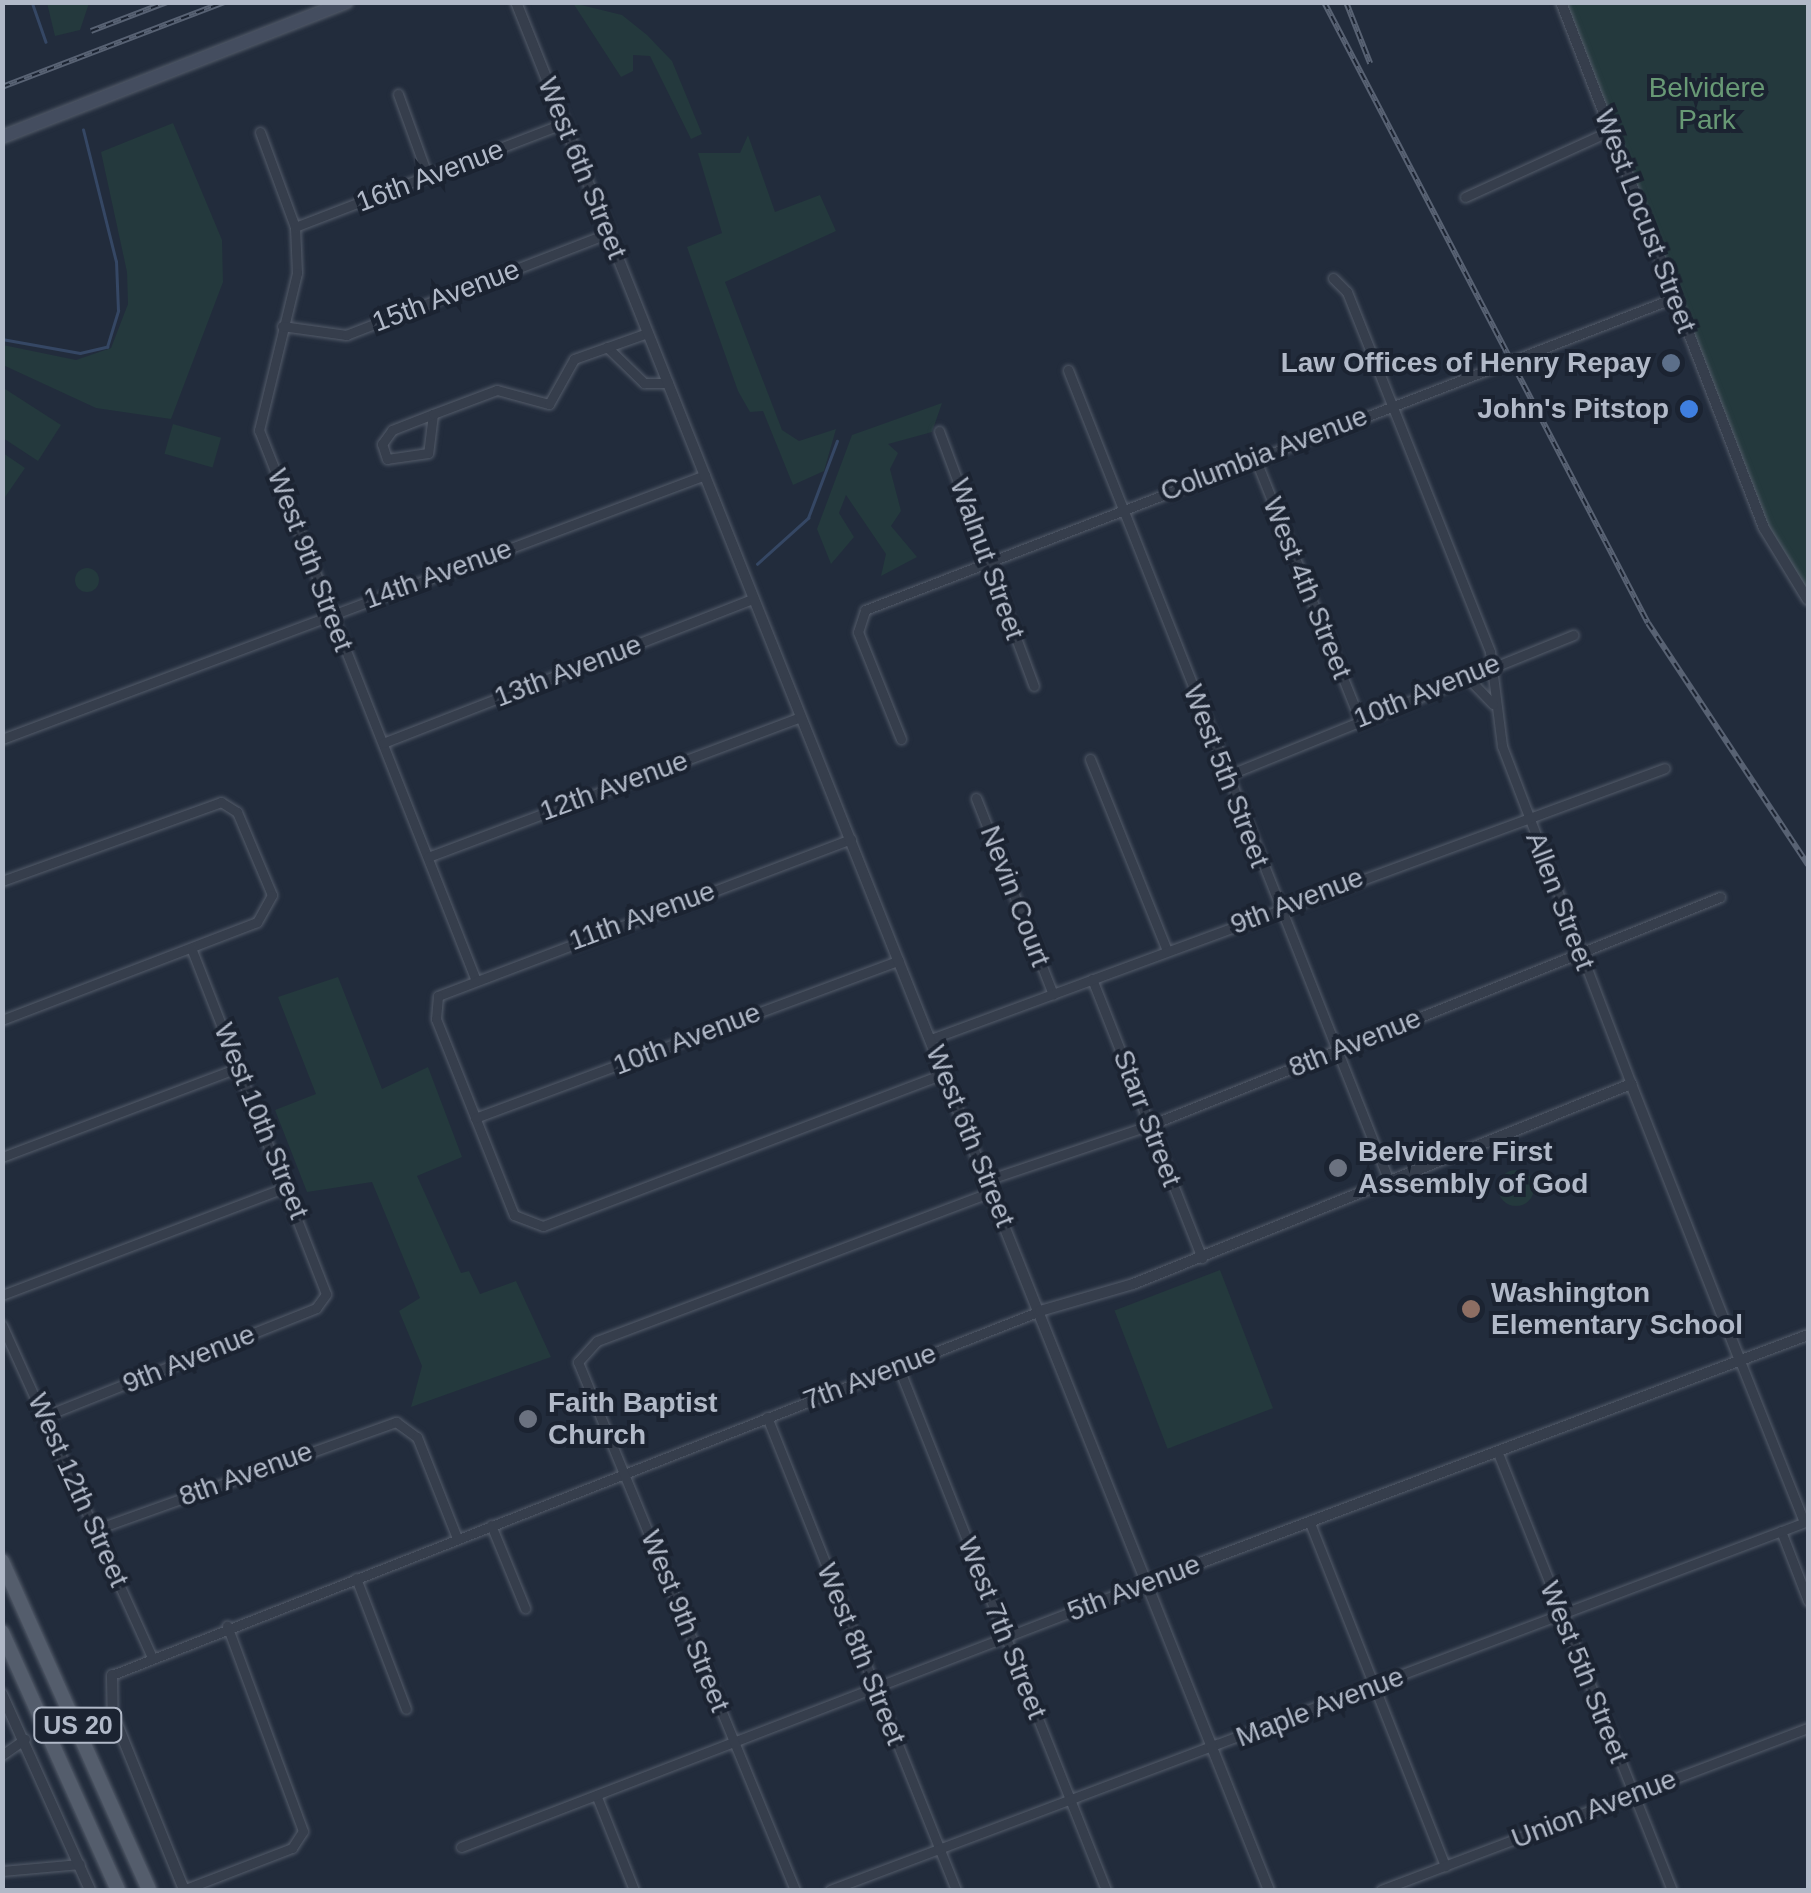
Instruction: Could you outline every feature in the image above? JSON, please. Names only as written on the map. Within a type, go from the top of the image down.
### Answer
[{"type":"main road","points":[[2,135],[346,2]]},
{"type":"main road","name":"US 20","points":[[2,1561],[149,1890]]},
{"type":"main road","name":"US 20","points":[[2,1632],[118,1890]]},
{"type":"street","name":"West 6th Street","points":[[516,2],[1269,1890]]},
{"type":"street","name":"West Locust Street","points":[[1561,2],[1764,528],[1808,600]]},
{"type":"street","points":[[398,94],[428,177]]},
{"type":"street","name":"16th Avenue","points":[[296,227],[564,123]]},
{"type":"street","points":[[1465,197],[1610,131]]},
{"type":"street","name":"West 9th Street","points":[[260,132],[296,227],[296,273],[259,430],[474,978]]},
{"type":"street","name":"15th Avenue","points":[[282,326],[346,335],[608,234]]},
{"type":"street","name":"Allen Street","points":[[1333,278],[1393,404],[1490,665],[1493,704],[1527,816],[1806,1521]]},
{"type":"street","name":"Columbia Avenue","points":[[901,740],[859,618],[987,561],[1674,298]]},
{"type":"street","points":[[433,414],[428,453],[387,459],[388,433],[433,414],[496,390],[549,404],[574,359],[648,333]]},
{"type":"street","points":[[607,348],[644,383],[668,384]]},
{"type":"street","name":"West 5th Street","points":[[1068,370],[1388,1180]]},
{"type":"street","name":"Walnut Street","points":[[939,432],[1034,686]]},
{"type":"street","name":"West 4th Street","points":[[1254,458],[1359,718]]},
{"type":"street","name":"14th Avenue","points":[[2,739],[706,475]]},
{"type":"street","name":"13th Avenue","points":[[382,743],[754,598]]},
{"type":"street","name":"10th Avenue","points":[[1226,776],[1359,718],[1574,635]]},
{"type":"street","points":[[1466,676],[1493,704]]},
{"type":"street","name":"12th Avenue","points":[[428,857],[801,717]]},
{"type":"street","points":[[1090,759],[1167,950]]},
{"type":"street","name":"9th Avenue","points":[[931,1039],[1665,768]]},
{"type":"street","name":"Nevin Court","points":[[976,798],[1053,994]]},
{"type":"street","points":[[2,882],[221,802],[237,812],[268,880],[268,912],[191,948],[2,1020]]},
{"type":"street","name":"11th Avenue","points":[[475,1118],[436,999],[474,978],[851,840]]},
{"type":"street","name":"8th Avenue","points":[[986,1180],[1150,1126],[1720,896]]},
{"type":"street","name":"West 10th Street","points":[[191,948],[326,1294]]},
{"type":"street","name":"10th Avenue","points":[[475,1118],[898,960]]},
{"type":"street","name":"Starr Street","points":[[1092,979],[1202,1258]]},
{"type":"street","points":[[2,1157],[240,1067]]},
{"type":"street","points":[[475,1118],[514,1215],[527,1226],[945,1073]]},
{"type":"street","name":"7th Avenue","points":[[112,1675],[151,1655],[898,1366],[1040,1312],[1202,1258],[1632,1084]]},
{"type":"street","points":[[2,1295],[286,1187]]},
{"type":"street","name":"West 9th Street","points":[[795,1890],[583,1381],[582,1353],[992,1192]]},
{"type":"street","name":"9th Avenue","points":[[46,1416],[316,1308],[326,1294]]},
{"type":"street","name":"West 12th Street","points":[[2,1325],[151,1655]]},
{"type":"street","name":"5th Avenue","points":[[462,1847],[1149,1582],[1808,1335]]},
{"type":"street","name":"West 7th Street","points":[[898,1366],[1106,1890]]},
{"type":"street","name":"West 8th Street","points":[[767,1417],[956,1890]]},
{"type":"street","name":"8th Avenue","points":[[97,1530],[396,1422],[417,1436],[457,1538]]},
{"type":"street","name":"West 5th Street","points":[[1498,1453],[1672,1890]]},
{"type":"street","name":"Maple Avenue","points":[[830,1890],[1373,1688],[1806,1521]]},
{"type":"street","points":[[1310,1522],[1444,1866]]},
{"type":"street","points":[[491,1525],[525,1608]]},
{"type":"street","points":[[1781,1531],[1808,1601]]},
{"type":"street","points":[[356,1578],[406,1708]]},
{"type":"street","points":[[112,1675],[113,1714],[183,1890],[292,1848],[304,1831],[227,1626]]},
{"type":"street","points":[[2,1694],[90,1890]]},
{"type":"street","name":"Union Avenue","points":[[1381,1890],[1808,1728]]},
{"type":"street","points":[[2,1755],[25,1739]]},
{"type":"street","points":[[597,1796],[634,1890]]},
{"type":"street","points":[[2,1870],[80,1864]]},
{"type":"green space","points":[[47,3],[89,3],[80,30],[55,36]]},
{"type":"green space","points":[[573,3],[622,15],[647,35],[672,61],[702,134],[691,139],[650,56],[633,55],[633,71],[621,77]]},
{"type":"green space","name":"Belvidere Park","points":[[1561,3],[1808,3],[1808,600],[1764,528]]},
{"type":"green space","points":[[173,123],[222,240],[223,282],[171,419],[96,408],[3,365],[3,345],[76,360],[111,348],[128,304],[127,272],[101,152]]},
{"type":"green space","points":[[748,135],[775,212],[820,195],[836,231],[725,282],[782,430],[799,441],[836,429],[824,471],[793,485],[763,411],[750,412],[738,391],[687,247],[722,233],[698,153],[740,153]]},
{"type":"green space","points":[[2,387],[61,425],[38,461],[3,438]]},
{"type":"green space","points":[[942,403],[932,432],[888,444],[898,453],[890,469],[901,511],[891,526],[917,557],[881,576],[886,554],[846,495],[839,513],[854,537],[831,564],[817,529],[852,435]]},
{"type":"green space","points":[[173,424],[221,438],[213,468],[164,454]]},
{"type":"green space","points":[[3,453],[25,468],[3,500]]},
{"type":"green space","points":[[87,568],[99,580],[87,592],[75,580]]},
{"type":"green space","points":[[338,977],[382,1089],[428,1067],[462,1157],[417,1176],[461,1273],[469,1271],[480,1294],[516,1281],[551,1357],[411,1407],[422,1366],[399,1311],[420,1298],[372,1182],[307,1192],[275,1110],[316,1094],[278,997]]},
{"type":"green space","points":[[1516,1170],[1528,1176],[1534,1188],[1528,1200],[1516,1206],[1504,1200],[1498,1188],[1504,1176]]},
{"type":"green space","points":[[1220,1270],[1273,1408],[1168,1449],[1115,1310]]},
{"type":"waterway","points":[[32,2],[46,42]]},
{"type":"waterway","points":[[2,339],[80,353],[107,347],[118,311],[116,262],[83,130]]},
{"type":"waterway","points":[[757,564],[808,518],[837,441]]},
{"type":"railway","points":[[91,31],[167,2]]},
{"type":"railway","points":[[2,87],[225,2]]},
{"type":"railway","points":[[1324,2],[1648,623],[1808,865]]},
{"type":"railway","points":[[1346,2],[1370,63]]},
{"type":"place","name":"Law Offices of Henry Repay","points":[[1671,363]]},
{"type":"place","name":"John's Pitstop","points":[[1689,409]]},
{"type":"place","name":"Belvidere First Assembly of God","points":[[1338,1168]]},
{"type":"place","name":"Washington Elementary School","points":[[1471,1309]]},
{"type":"place","name":"Faith Baptist Church","points":[[528,1419]]}]
